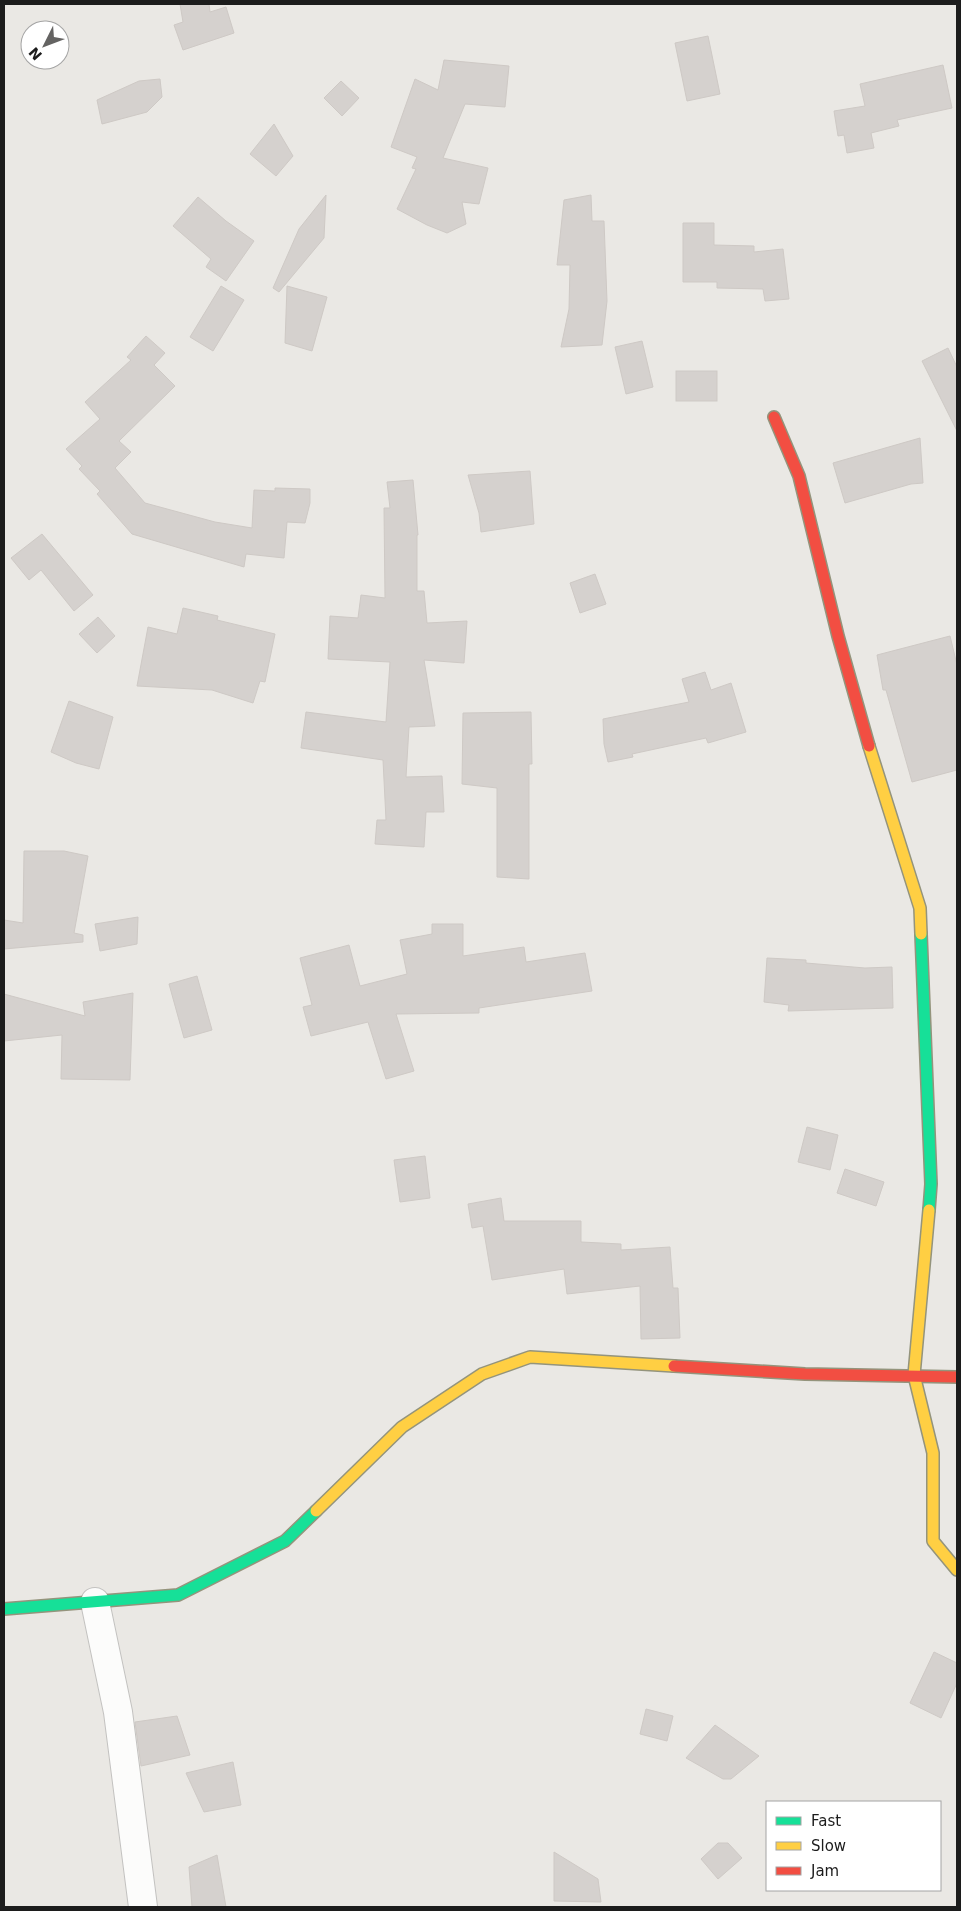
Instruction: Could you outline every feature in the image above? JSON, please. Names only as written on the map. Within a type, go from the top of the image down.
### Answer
[{"type":"street","points":[[774,417],[799,476],[838,636],[880,785],[920,908],[931,1184],[914,1375],[933,1453],[933,1540],[957,1570]]},
{"type":"street","points":[[4,1610],[178,1595],[285,1541],[402,1427],[482,1374],[530,1357],[805,1374],[957,1377]]},
{"type":"street","points":[[95,1602],[118,1712],[143,1907]]},
{"type":"building","points":[[180,4],[209,4],[210,12],[226,7],[234,33],[183,50],[174,25],[183,22]]},
{"type":"building","points":[[708,36],[720,94],[687,101],[675,43]]},
{"type":"building","points":[[444,60],[509,66],[505,107],[465,104],[443,158],[488,168],[479,204],[462,202],[466,224],[447,233],[397,209],[416,169],[412,168],[417,157],[391,147],[415,79],[438,90]]},
{"type":"building","points":[[943,65],[952,108],[897,120],[899,126],[871,133],[874,148],[847,153],[844,135],[838,136],[834,111],[865,106],[860,84]]},
{"type":"building","points":[[160,79],[162,97],[147,112],[102,124],[97,100],[139,81]]},
{"type":"building","points":[[341,81],[359,98],[342,116],[324,98]]},
{"type":"building","points":[[274,124],[293,156],[276,176],[250,154]]},
{"type":"building","points":[[326,195],[324,238],[279,292],[273,288],[299,229]]},
{"type":"building","points":[[591,195],[592,221],[604,221],[607,301],[602,345],[561,347],[569,309],[570,265],[557,265],[564,200]]},
{"type":"building","points":[[198,197],[226,221],[254,241],[226,281],[206,267],[211,259],[173,226]]},
{"type":"building","points":[[683,223],[714,223],[714,245],[754,246],[754,252],[783,249],[789,299],[765,301],[763,289],[717,288],[717,282],[683,282]]},
{"type":"building","points":[[221,286],[244,300],[213,351],[190,337]]},
{"type":"building","points":[[287,286],[327,297],[312,351],[285,343]]},
{"type":"building","points":[[146,336],[165,353],[154,365],[175,386],[119,441],[131,452],[115,468],[145,503],[215,522],[252,528],[254,490],[275,491],[275,488],[310,489],[310,503],[305,523],[287,522],[284,558],[246,554],[244,567],[132,534],[97,494],[100,491],[79,469],[82,466],[66,449],[100,419],[85,402],[131,360],[127,357]]},
{"type":"building","points":[[642,341],[653,387],[626,394],[615,347]]},
{"type":"building","points":[[948,348],[957,367],[957,431],[922,361]]},
{"type":"building","points":[[676,371],[717,371],[717,401],[676,401]]},
{"type":"building","points":[[920,438],[923,483],[911,484],[845,503],[833,463]]},
{"type":"building","points":[[530,471],[534,524],[481,532],[479,513],[468,475]]},
{"type":"building","points":[[413,480],[418,535],[417,591],[424,591],[427,623],[467,621],[464,663],[424,660],[435,726],[409,727],[406,777],[442,776],[444,812],[426,812],[424,847],[375,844],[377,820],[386,820],[383,760],[301,748],[306,712],[386,722],[390,662],[328,659],[330,616],[358,618],[361,595],[385,598],[384,508],[390,508],[387,482]]},
{"type":"building","points":[[42,534],[93,595],[74,611],[41,570],[29,580],[11,558]]},
{"type":"building","points":[[595,574],[606,604],[580,613],[570,583]]},
{"type":"building","points":[[183,608],[218,616],[217,620],[275,634],[265,682],[260,681],[253,703],[212,690],[137,686],[148,627],[177,634]]},
{"type":"building","points":[[98,617],[115,636],[97,653],[79,634]]},
{"type":"building","points":[[950,636],[957,665],[957,770],[912,782],[886,690],[883,690],[877,655]]},
{"type":"building","points":[[705,672],[711,690],[731,683],[746,732],[708,743],[706,738],[632,754],[633,757],[608,762],[604,744],[603,719],[689,702],[682,679]]},
{"type":"building","points":[[69,701],[113,717],[99,769],[76,763],[51,752]]},
{"type":"building","points":[[531,712],[532,764],[529,764],[529,879],[497,877],[497,788],[462,784],[463,713]]},
{"type":"building","points":[[24,851],[64,851],[88,856],[74,933],[83,935],[83,942],[4,949],[4,920],[23,923]]},
{"type":"building","points":[[138,917],[137,944],[100,951],[95,924]]},
{"type":"building","points":[[432,924],[463,924],[463,956],[524,947],[526,962],[585,953],[592,991],[479,1008],[479,1013],[396,1014],[414,1071],[386,1079],[368,1022],[311,1036],[303,1007],[312,1005],[300,958],[349,945],[360,986],[407,974],[400,940],[432,934]]},
{"type":"building","points":[[767,958],[806,960],[806,963],[865,968],[892,967],[893,1008],[788,1011],[789,1005],[764,1002]]},
{"type":"building","points":[[197,976],[212,1030],[184,1038],[169,984]]},
{"type":"building","points":[[133,993],[130,1080],[61,1079],[62,1035],[4,1041],[4,994],[85,1016],[83,1002]]},
{"type":"building","points":[[807,1127],[838,1135],[830,1170],[798,1162]]},
{"type":"building","points":[[425,1156],[430,1198],[400,1202],[394,1160]]},
{"type":"building","points":[[845,1169],[884,1182],[876,1206],[837,1193]]},
{"type":"building","points":[[501,1198],[504,1221],[581,1221],[581,1242],[621,1244],[621,1250],[670,1247],[673,1288],[678,1288],[680,1338],[641,1339],[640,1286],[567,1294],[564,1269],[492,1280],[483,1226],[472,1228],[468,1204]]},
{"type":"building","points":[[934,1652],[957,1663],[957,1683],[941,1718],[910,1703]]},
{"type":"building","points":[[646,1709],[673,1716],[667,1741],[640,1734]]},
{"type":"building","points":[[177,1716],[190,1755],[141,1766],[135,1722]]},
{"type":"building","points":[[715,1725],[759,1756],[731,1779],[723,1779],[686,1758]]},
{"type":"building","points":[[233,1762],[241,1805],[204,1812],[186,1773]]},
{"type":"building","points":[[718,1843],[728,1843],[742,1858],[718,1879],[701,1859]]},
{"type":"building","points":[[554,1852],[598,1879],[601,1902],[554,1901]]},
{"type":"building","points":[[217,1855],[226,1907],[192,1907],[189,1867]]},
{"type":"traffic: fast","points":[[921,934],[931,1184],[929,1210]]},
{"type":"traffic: fast","points":[[4,1609],[178,1595],[285,1541],[316,1511]]},
{"type":"traffic: slow","points":[[869,746],[920,908],[921,934]]},
{"type":"traffic: slow","points":[[929,1210],[914,1375],[933,1453],[933,1541],[957,1570]]},
{"type":"traffic: slow","points":[[316,1511],[402,1427],[482,1374],[530,1357],[674,1366]]},
{"type":"traffic: jam","points":[[774,417],[799,476],[838,636],[869,746]]},
{"type":"traffic: jam","points":[[674,1366],[805,1374],[957,1377]]}]
